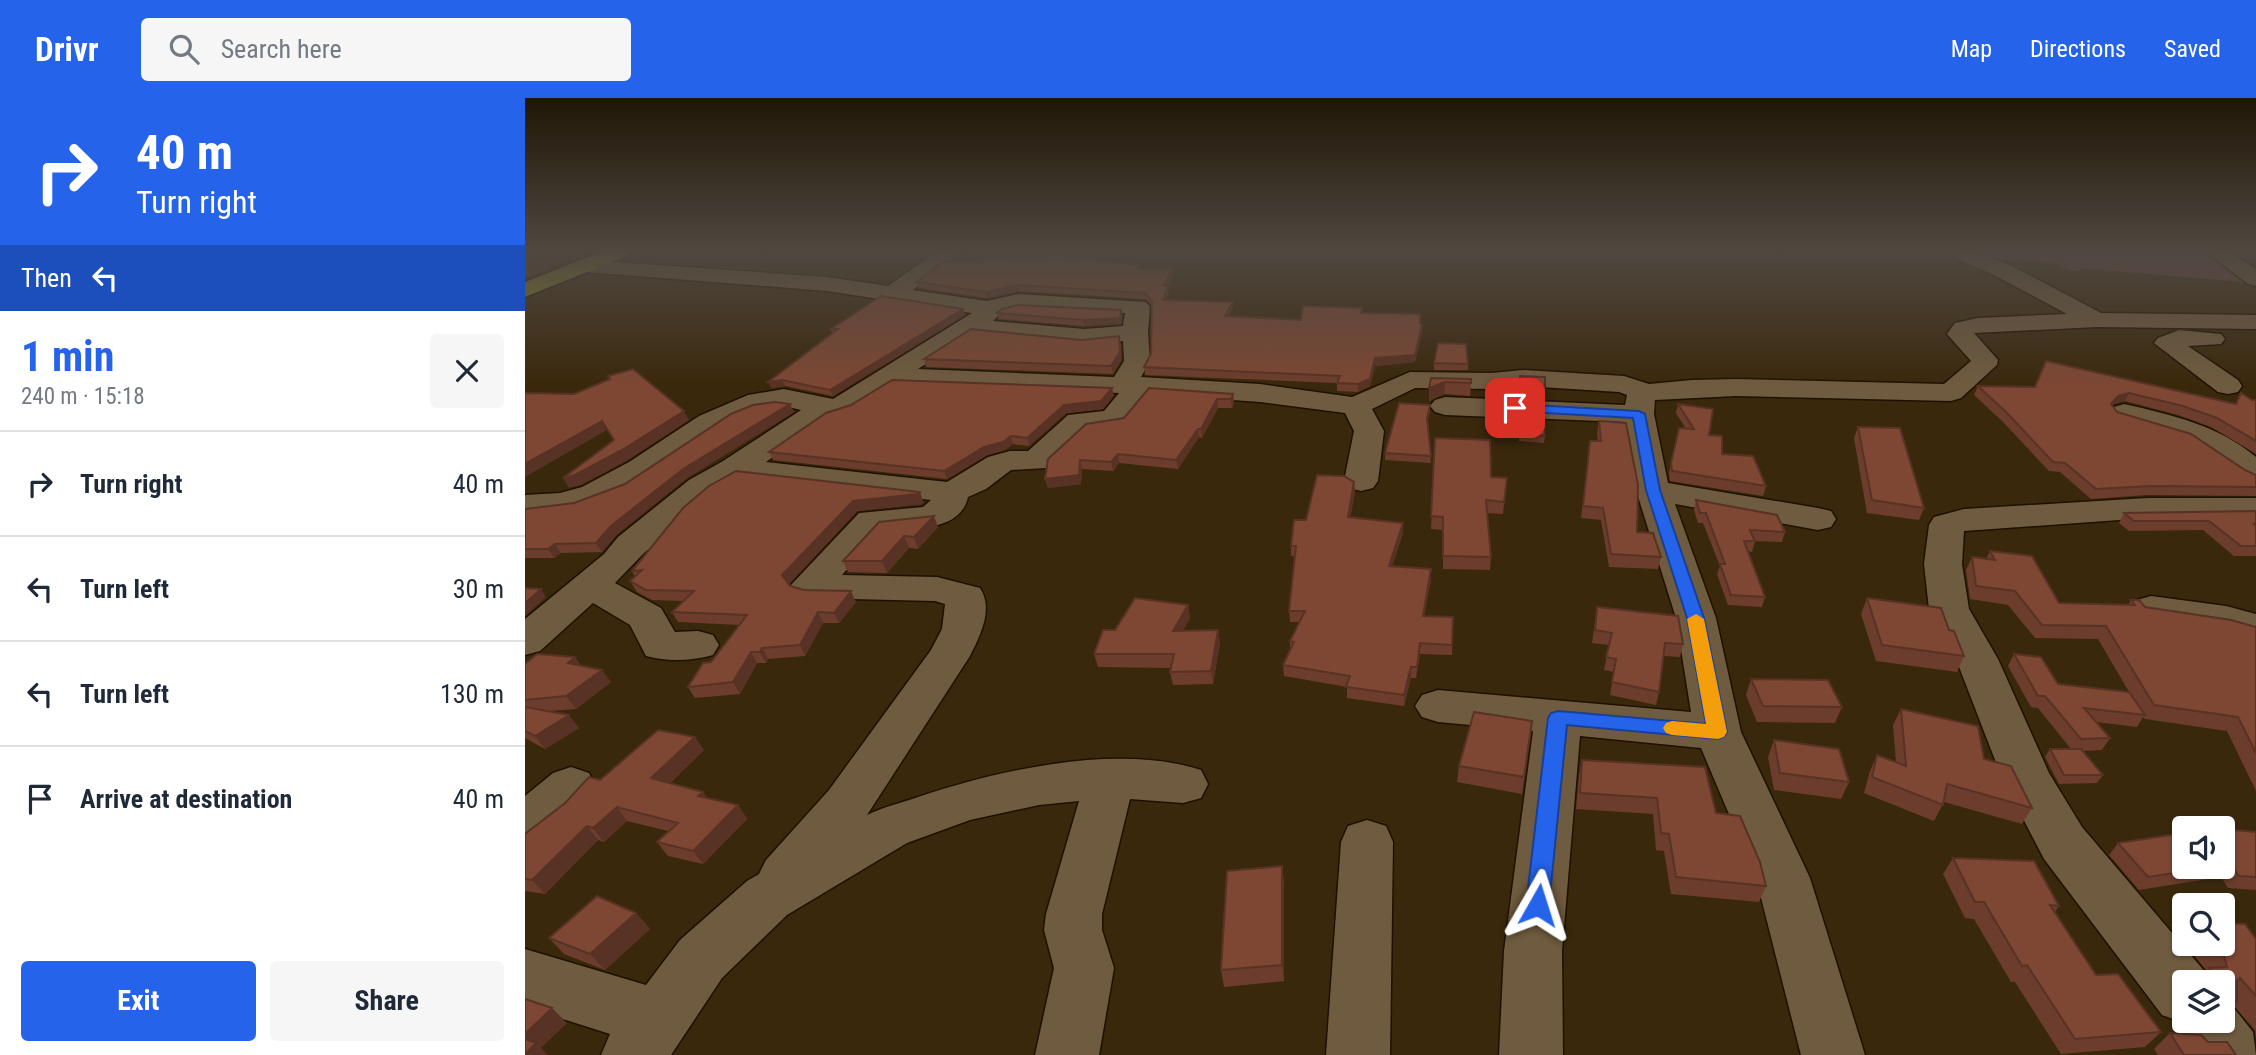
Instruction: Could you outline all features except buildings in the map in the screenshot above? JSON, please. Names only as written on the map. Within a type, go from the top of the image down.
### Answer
[{"type":"street","points":[[525,978],[646,1037],[701,960],[767,898],[847,804],[949,656],[963,629],[966,597],[952,592],[810,586],[873,521],[933,517],[960,491],[1003,463],[1036,461],[1079,421],[1113,419],[1132,384],[1137,361],[1135,332],[1084,337],[979,317],[898,297]]},
{"type":"street","points":[[2053,297],[2097,320]]},
{"type":"street","points":[[525,641],[701,486],[735,468],[825,408],[843,405],[979,317]]},
{"type":"street","points":[[1424,404],[1641,403],[1696,388],[1951,392],[1984,365],[1985,360],[1960,334],[1964,328],[1978,325],[2097,320],[2256,322]]},
{"type":"street","points":[[2228,386],[2167,341],[2256,339]]},
{"type":"street","points":[[886,376],[1068,385],[1132,384],[1260,393],[1356,406],[1411,380],[1492,381],[1523,378],[1624,384],[1641,403],[1653,490],[1696,618],[1718,732],[1783,878],[1833,1055]]},
{"type":"street","points":[[525,505],[560,503],[594,494],[638,470],[683,439],[748,405],[784,397],[825,408]]},
{"type":"street","points":[[1356,406],[1369,431],[1361,481]]},
{"type":"street","points":[[2124,413],[2168,423],[2213,440],[2256,474]]},
{"type":"street","points":[[735,468],[947,492],[960,491]]},
{"type":"street","points":[[638,470],[701,486]]},
{"type":"street","points":[[1653,490],[1818,519]]},
{"type":"street","points":[[2172,979],[2063,844],[2027,778],[1977,659],[1949,609],[1943,564],[1947,525],[1964,520],[2147,509],[2256,508]]},
{"type":"street","points":[[590,585],[647,617],[661,646],[698,645]]},
{"type":"street","points":[[2151,609],[2226,619],[2256,628]]},
{"type":"street","points":[[1438,706],[1718,732]]},
{"type":"street","points":[[1531,1055],[1533,951],[1558,718]]},
{"type":"street","points":[[767,898],[889,828],[966,801],[1039,786],[1110,778],[1183,784]]},
{"type":"street","points":[[1067,1055],[1084,968],[1073,930],[1074,914],[1110,778]]},
{"type":"street","points":[[525,826],[571,787]]},
{"type":"street","points":[[1358,1055],[1367,842]]},
{"type":"street","points":[[2214,1033],[2230,1055]]},
{"type":"slow traffic","points":[[1672,728],[1718,732],[1696,619]]},
{"type":"route","points":[[1515,408],[1639,414],[1653,490],[1696,618],[1718,732],[1558,718],[1538,905]]}]
